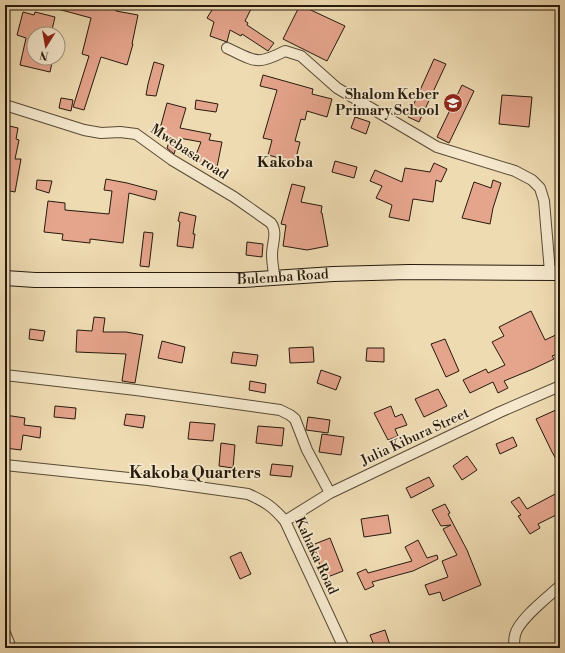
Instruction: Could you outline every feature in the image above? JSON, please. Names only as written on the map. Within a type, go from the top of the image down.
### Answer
[{"type":"main road","name":"Bulemba Road","points":[[5,278],[35,280],[244,280],[333,274],[409,272],[555,272]]},
{"type":"street","points":[[227,48],[252,60],[262,61],[285,51],[302,56],[337,88],[437,147],[515,171],[532,180],[540,188],[544,201],[555,272]]},
{"type":"street","name":"Mwebasa road","points":[[5,106],[84,130],[101,133],[120,132],[136,134],[172,160],[234,197],[271,223],[275,228],[272,255],[274,278]]},
{"type":"street","points":[[5,375],[136,390],[280,410],[295,419],[307,450],[330,493]]},
{"type":"street","name":"Julia Kibura Street","points":[[285,521],[330,493],[500,412],[560,386]]},
{"type":"street","name":"Kahaka Road","points":[[5,466],[148,480],[248,494],[262,500],[275,509],[285,521],[344,648]]},
{"type":"street","points":[[514,648],[515,634],[519,625],[560,586]]},
{"type":"street","points":[[5,633],[11,648]]},
{"type":"building","points":[[55,5],[117,5],[116,11],[138,15],[133,44],[127,65],[101,57],[84,110],[73,107],[89,56],[82,54],[91,18],[54,8]]},
{"type":"building","points":[[215,5],[253,5],[245,21],[248,23],[247,25],[274,43],[268,51],[242,34],[241,36],[230,30],[227,42],[210,36],[214,22],[207,18]]},
{"type":"building","points":[[300,5],[345,26],[327,61],[283,39]]},
{"type":"building","points":[[23,12],[34,15],[35,12],[55,17],[53,26],[26,26],[26,38],[17,35]]},
{"type":"building","points":[[26,38],[26,66],[51,66],[50,72],[20,65]]},
{"type":"building","points":[[434,59],[446,64],[419,122],[408,117]]},
{"type":"building","points":[[154,62],[164,65],[156,96],[146,95]]},
{"type":"building","points":[[263,75],[313,89],[312,94],[332,99],[327,117],[307,111],[305,120],[301,119],[295,141],[300,142],[295,162],[268,155],[272,140],[263,138],[277,90],[260,86]]},
{"type":"building","points":[[462,85],[474,91],[449,143],[437,137]]},
{"type":"building","points":[[502,95],[532,97],[529,127],[499,124]]},
{"type":"building","points":[[61,98],[73,100],[71,111],[59,108]]},
{"type":"building","points":[[196,100],[218,104],[216,112],[195,109]]},
{"type":"building","points":[[167,103],[186,108],[180,128],[211,134],[209,140],[222,142],[217,167],[194,160],[201,142],[179,138],[174,154],[167,148],[171,137],[153,133],[155,123],[161,125]]},
{"type":"building","points":[[355,117],[370,122],[366,134],[351,128]]},
{"type":"building","points":[[5,125],[18,128],[16,139],[19,140],[15,159],[21,159],[15,192],[5,190]]},
{"type":"building","points":[[335,161],[357,167],[354,178],[332,172]]},
{"type":"building","points":[[434,163],[447,169],[441,182],[436,180],[433,202],[413,199],[409,221],[389,217],[392,205],[376,198],[382,186],[370,181],[375,170],[402,182],[405,168],[430,172]]},
{"type":"building","points":[[106,179],[157,191],[155,200],[129,193],[123,243],[90,239],[90,243],[62,240],[63,234],[44,232],[48,201],[65,203],[65,210],[109,214],[112,191],[104,190]]},
{"type":"building","points":[[37,180],[52,181],[49,193],[36,189]]},
{"type":"building","points":[[493,180],[501,183],[493,208],[490,224],[462,218],[474,182],[491,188]]},
{"type":"building","points":[[292,184],[305,187],[301,202],[322,206],[321,213],[328,246],[307,250],[283,246],[286,225],[281,224]]},
{"type":"building","points":[[180,212],[196,216],[193,234],[195,234],[193,248],[177,246],[180,222],[178,221]]},
{"type":"building","points":[[144,232],[153,233],[149,267],[140,266]]},
{"type":"building","points":[[247,242],[263,244],[262,257],[246,255]]},
{"type":"building","points":[[531,311],[545,340],[560,333],[560,353],[552,356],[554,359],[504,381],[508,388],[498,393],[493,382],[470,393],[463,380],[486,369],[488,373],[505,365],[492,342],[504,336],[499,327]]},
{"type":"building","points":[[94,317],[105,318],[103,332],[126,332],[143,335],[135,383],[122,381],[126,354],[76,352],[77,330],[92,331]]},
{"type":"building","points":[[30,329],[45,331],[43,341],[29,339]]},
{"type":"building","points":[[445,339],[459,371],[446,377],[431,344]]},
{"type":"building","points":[[162,341],[185,347],[182,363],[158,358]]},
{"type":"building","points":[[313,347],[314,362],[290,363],[289,348]]},
{"type":"building","points":[[367,348],[384,348],[384,362],[366,361]]},
{"type":"building","points":[[233,352],[258,355],[256,366],[231,363]]},
{"type":"building","points":[[321,370],[341,377],[336,390],[317,383]]},
{"type":"building","points":[[250,381],[266,384],[265,393],[249,390]]},
{"type":"building","points":[[438,389],[447,406],[424,417],[415,399]]},
{"type":"building","points":[[55,406],[76,408],[75,419],[54,417]]},
{"type":"building","points":[[391,406],[395,417],[402,414],[407,425],[395,429],[398,436],[388,440],[374,413]]},
{"type":"building","points":[[558,409],[560,414],[560,466],[536,419]]},
{"type":"building","points":[[126,414],[145,416],[143,428],[124,425]]},
{"type":"building","points":[[5,415],[25,418],[24,425],[41,427],[40,438],[23,435],[21,450],[5,448]]},
{"type":"building","points":[[308,417],[330,420],[328,433],[306,430]]},
{"type":"building","points":[[190,422],[215,424],[213,441],[188,439]]},
{"type":"building","points":[[258,426],[284,428],[282,446],[256,443]]},
{"type":"building","points":[[322,434],[344,437],[341,455],[319,452]]},
{"type":"building","points":[[513,437],[517,446],[500,454],[496,444]]},
{"type":"building","points":[[221,443],[235,445],[233,468],[219,466]]},
{"type":"building","points":[[467,456],[477,470],[462,480],[453,466]]},
{"type":"building","points":[[272,464],[293,466],[291,477],[270,475]]},
{"type":"building","points":[[429,477],[434,486],[411,498],[406,488]]},
{"type":"building","points":[[557,493],[560,499],[560,513],[538,524],[540,528],[530,534],[518,516],[521,515],[511,502],[519,497],[527,509]]},
{"type":"building","points":[[445,504],[450,513],[448,514],[467,550],[481,585],[443,601],[440,592],[429,595],[425,585],[448,577],[442,561],[457,555],[443,529],[451,525],[441,526],[432,510]]},
{"type":"building","points":[[388,515],[391,533],[364,537],[361,519]]},
{"type":"building","points":[[330,538],[343,571],[325,578],[312,545]]},
{"type":"building","points":[[418,540],[427,558],[437,555],[438,559],[413,571],[372,582],[374,586],[365,590],[357,573],[366,569],[368,573],[412,561],[405,547]]},
{"type":"building","points":[[241,552],[251,574],[240,579],[230,557]]},
{"type":"building","points":[[385,630],[391,648],[375,648],[370,635]]},
{"type":"place","name":"Shalom Keber Primary School","points":[[453,103]]},
{"type":"district","name":"Kakoba","points":[[285,162]]},
{"type":"district","name":"Kakoba Quarters","points":[[195,473]]}]
